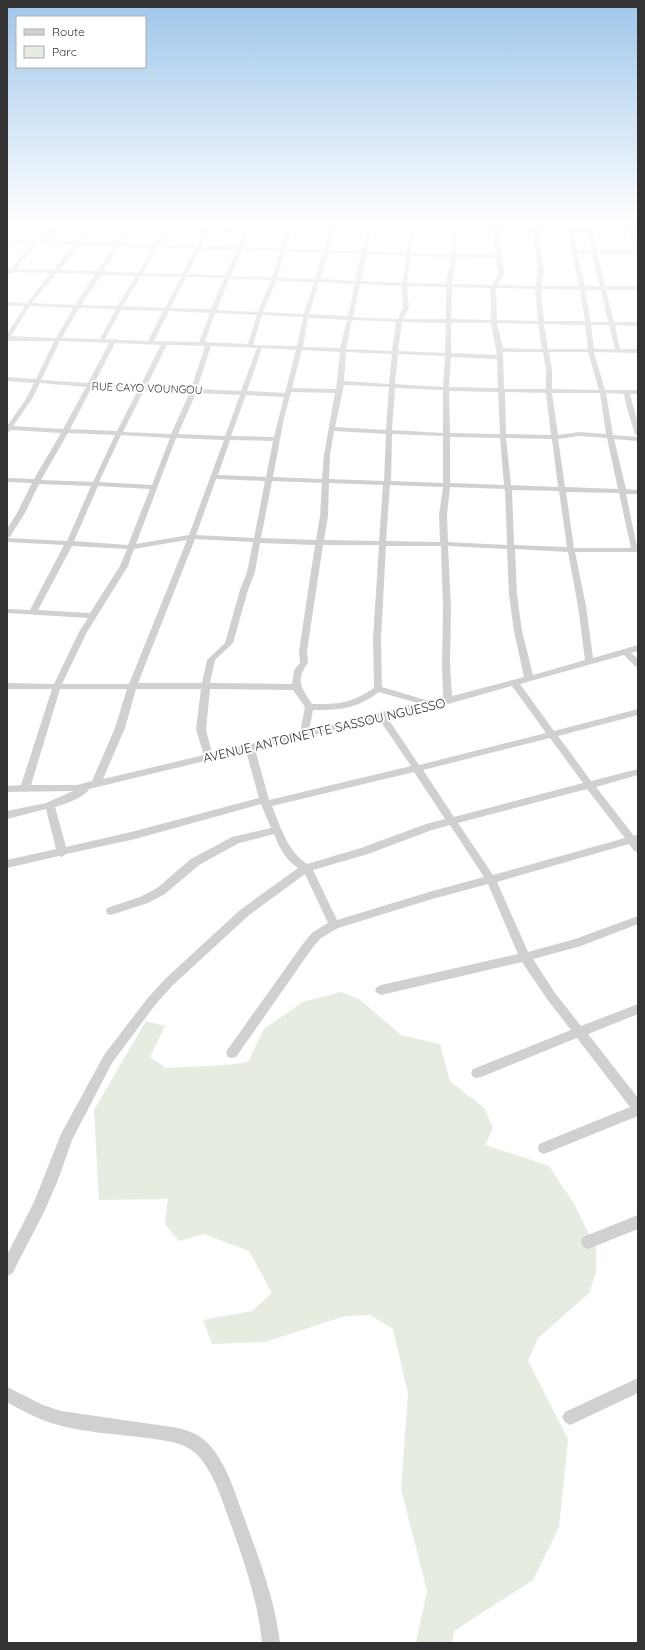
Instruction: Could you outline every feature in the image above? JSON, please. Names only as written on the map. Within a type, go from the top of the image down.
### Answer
[{"type":"street","points":[[8,429],[29,399],[38,383],[58,339],[79,303]]},
{"type":"street","points":[[102,340],[122,303]]},
{"type":"street","points":[[150,342],[170,303]]},
{"type":"street","points":[[201,344],[209,327],[216,303]]},
{"type":"street","points":[[250,346],[264,303]]},
{"type":"street","points":[[209,757],[201,732],[206,686],[211,660],[229,643],[244,590],[251,572],[268,479],[310,303]]},
{"type":"street","points":[[304,735],[309,707],[296,687],[298,670],[304,663],[302,651],[320,542],[327,481],[327,455],[341,383],[343,350],[354,303]]},
{"type":"street","points":[[378,689],[377,639],[389,432],[399,320],[406,308],[406,303]]},
{"type":"street","points":[[448,701],[444,515],[446,485],[446,372],[449,355],[449,303]]},
{"type":"street","points":[[493,303],[494,322],[500,353],[503,436],[508,487],[513,595],[518,631],[529,678]]},
{"type":"street","points":[[539,303],[549,370],[550,392],[562,489],[571,550],[582,606],[589,662]]},
{"type":"street","points":[[7,540],[70,542],[132,547],[192,537],[289,542],[444,544],[571,550],[636,550],[610,437],[603,392],[591,351],[586,303]]},
{"type":"street","points":[[607,303],[618,351]]},
{"type":"street","points":[[7,304],[213,311],[399,320],[638,324]]},
{"type":"street","points":[[7,338],[29,304]]},
{"type":"street","points":[[7,338],[209,344],[449,355],[545,350],[638,352]]},
{"type":"street","points":[[7,535],[22,513],[36,482],[66,430],[112,341]]},
{"type":"street","points":[[33,612],[70,542],[118,433],[165,343]]},
{"type":"street","points":[[25,788],[57,686],[83,632],[120,574],[132,547],[182,412],[194,390],[209,344]]},
{"type":"street","points":[[7,815],[50,805],[78,793],[91,785],[120,728],[132,687],[192,537],[260,347]]},
{"type":"street","name":"RUE CAYO VOUNGOU","points":[[7,379],[38,383],[243,392],[339,391]]},
{"type":"street","points":[[341,383],[550,392],[638,392]]},
{"type":"street","points":[[627,392],[629,405],[638,434]]},
{"type":"street","points":[[8,429],[277,439]]},
{"type":"street","points":[[331,429],[503,436],[555,437],[571,434],[638,439]]},
{"type":"street","points":[[213,477],[638,492]]},
{"type":"street","points":[[7,480],[154,487]]},
{"type":"street","points":[[7,611],[93,616]]},
{"type":"street","name":"AVENUE ANTOINETTE SASSOU NGUESSO","points":[[7,789],[68,789],[91,785],[430,704],[448,701],[638,648]]},
{"type":"street","points":[[625,652],[638,664]]},
{"type":"street","points":[[232,1053],[309,944],[317,935],[334,925],[429,896],[636,842],[588,785],[514,682]]},
{"type":"street","points":[[7,686],[296,687]]},
{"type":"street","points":[[378,689],[430,704]]},
{"type":"street","points":[[309,707],[344,707],[363,700],[378,689]]},
{"type":"street","points":[[7,864],[62,853],[265,802],[473,755],[638,712]]},
{"type":"street","points":[[382,716],[492,880],[525,957],[551,996],[638,1109],[544,1148]]},
{"type":"street","points":[[250,748],[265,802],[285,849],[294,860],[306,868],[312,877],[334,925]]},
{"type":"street","points":[[7,1269],[39,1207],[51,1180],[66,1138],[94,1082],[117,1044],[168,983],[244,913],[306,868],[364,851],[430,827],[638,772]]},
{"type":"street","points":[[50,805],[62,853]]},
{"type":"street","points":[[111,911],[144,900],[161,891],[195,862],[236,840],[277,830]]},
{"type":"street","points":[[381,990],[525,957],[577,943],[638,920]]},
{"type":"street","points":[[477,1073],[524,1055],[579,1031],[638,1009]]},
{"type":"street","points":[[588,1242],[638,1222]]},
{"type":"street","points":[[570,1417],[638,1385]]},
{"type":"street","points":[[7,1394],[42,1412],[71,1420],[168,1433],[190,1440],[207,1454],[223,1483],[251,1557],[261,1589],[270,1632],[270,1643]]},
{"type":"green space","points":[[341,992],[359,999],[401,1035],[440,1044],[450,1081],[484,1108],[493,1128],[485,1145],[549,1166],[574,1204],[596,1248],[596,1272],[589,1293],[538,1338],[528,1361],[568,1439],[559,1527],[533,1580],[454,1631],[452,1643],[416,1643],[427,1591],[401,1489],[408,1394],[393,1329],[370,1315],[345,1316],[265,1342],[212,1344],[203,1320],[252,1311],[272,1293],[249,1251],[204,1234],[179,1241],[165,1224],[168,1199],[99,1200],[94,1110],[146,1021],[165,1026],[150,1057],[166,1068],[227,1065],[248,1062],[264,1029],[303,1002]]}]
